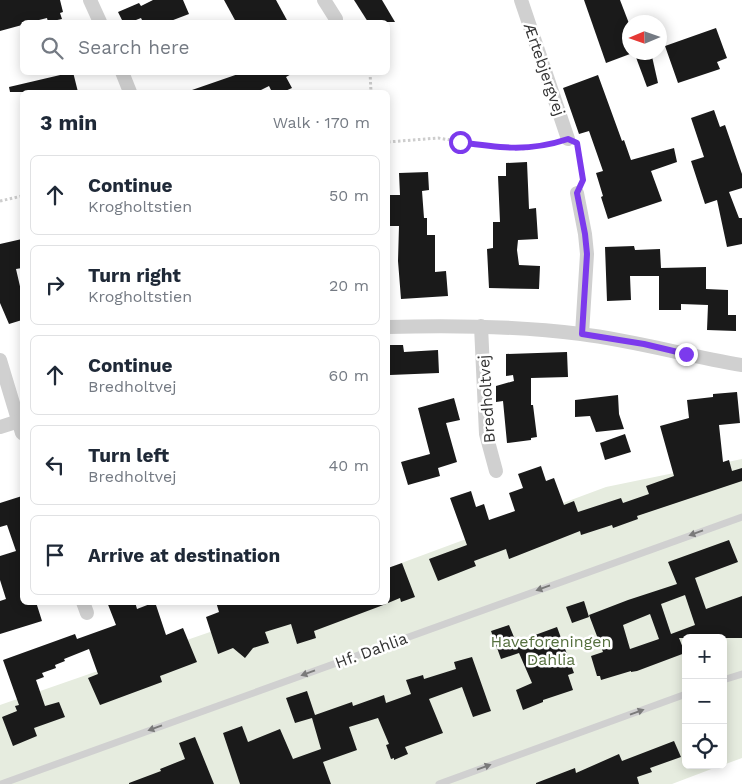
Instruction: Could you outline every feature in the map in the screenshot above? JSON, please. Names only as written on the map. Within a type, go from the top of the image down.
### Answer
[{"type":"street","points":[[90,0],[99,20]]},
{"type":"street","points":[[324,0],[336,19]]},
{"type":"street","name":"Ærtebjergvej","points":[[521,0],[568,139]]},
{"type":"street","points":[[123,75],[129,90]]},
{"type":"street","points":[[577,193],[587,254],[582,334]]},
{"type":"street","points":[[390,327],[481,326],[582,334],[644,344],[707,360],[742,365]]},
{"type":"street","name":"Bredholtvej","points":[[481,326],[486,434],[496,471]]},
{"type":"street","points":[[0,360],[20,421]]},
{"type":"street","points":[[0,427],[20,424]]},
{"type":"lane","name":"Hf. Dahlia","points":[[1,784],[742,517]]},
{"type":"lane","points":[[726,679],[742,674]]},
{"type":"lane","points":[[438,784],[682,695]]},
{"type":"path","points":[[370,75],[371,90]]},
{"type":"path","points":[[390,142],[438,138],[494,147],[526,149],[551,145],[568,139],[577,143],[583,180],[577,193]]},
{"type":"path","points":[[0,201],[20,196]]},
{"type":"green space","name":"Haveforeningen Dahlia","points":[[742,459],[742,758],[727,764],[727,634],[682,634],[682,769],[711,769],[672,784],[0,784],[0,705],[287,605],[390,605],[390,567],[606,487]]},
{"type":"building","points":[[0,0],[60,0],[63,12],[60,13],[62,19],[20,20],[20,26],[0,31]]},
{"type":"building","points":[[153,0],[183,0],[189,14],[173,20],[142,20],[141,18],[122,20],[118,12],[139,3],[141,6]]},
{"type":"building","points":[[224,0],[276,0],[287,20],[235,20]]},
{"type":"building","points":[[354,0],[382,0],[395,22],[390,22],[390,20],[367,20]]},
{"type":"building","points":[[584,0],[620,0],[626,15],[622,15],[622,57],[606,63]]},
{"type":"building","points":[[716,28],[727,58],[717,62],[720,69],[678,83],[667,52],[667,45]]},
{"type":"building","points":[[637,60],[653,60],[658,83],[647,87]]},
{"type":"building","points":[[60,75],[74,75],[78,90],[20,90],[20,92],[10,92],[9,87]]},
{"type":"building","points":[[235,75],[290,75],[286,77],[292,88],[288,90],[271,90],[269,86],[261,90],[192,90]]},
{"type":"building","points":[[598,75],[622,141],[624,140],[631,160],[674,148],[677,162],[651,171],[662,201],[608,219],[596,173],[603,171],[589,131],[579,134],[563,88]]},
{"type":"building","points":[[714,110],[720,127],[725,125],[742,174],[742,188],[729,192],[739,218],[742,218],[742,244],[727,247],[717,200],[705,204],[691,161],[704,157],[691,118]]},
{"type":"building","points":[[527,162],[529,209],[536,208],[538,239],[518,240],[517,250],[519,265],[540,266],[539,289],[489,288],[487,249],[493,248],[493,222],[500,222],[498,176],[506,176],[506,163]]},
{"type":"building","points":[[428,172],[429,190],[422,191],[424,218],[427,218],[427,235],[435,235],[435,272],[446,271],[448,296],[401,299],[398,261],[399,226],[390,226],[390,195],[400,195],[399,173]]},
{"type":"building","points":[[20,239],[20,268],[16,269],[20,286],[20,321],[9,324],[0,303],[0,244]]},
{"type":"building","points":[[634,246],[635,250],[660,249],[661,268],[706,267],[706,289],[728,290],[728,315],[736,315],[736,331],[707,330],[708,305],[681,304],[681,310],[659,310],[659,276],[630,276],[631,300],[607,301],[605,247]]},
{"type":"building","points":[[390,345],[403,345],[404,352],[438,350],[439,373],[390,375]]},
{"type":"building","points":[[567,352],[568,377],[531,378],[531,405],[533,405],[537,437],[531,438],[531,440],[507,443],[503,401],[496,402],[496,386],[514,381],[513,375],[506,376],[506,354]]},
{"type":"building","points":[[737,392],[740,423],[719,425],[723,462],[729,460],[732,471],[742,468],[742,481],[637,516],[638,519],[613,528],[612,525],[581,535],[580,531],[509,559],[506,549],[474,561],[476,566],[438,581],[429,559],[467,545],[450,498],[471,491],[476,507],[484,504],[489,520],[515,511],[509,493],[523,488],[518,474],[541,466],[546,481],[554,478],[564,505],[574,501],[578,512],[621,498],[623,503],[649,494],[646,486],[674,476],[660,426],[689,418],[687,400],[713,397],[713,394]]},
{"type":"building","points":[[618,395],[619,414],[624,429],[596,432],[590,416],[575,417],[575,400]]},
{"type":"building","points":[[454,398],[460,420],[446,423],[457,462],[438,468],[440,476],[408,485],[401,462],[430,454],[418,408]]},
{"type":"building","points":[[625,434],[631,452],[605,460],[600,443]]},
{"type":"building","points":[[20,497],[20,605],[37,605],[42,621],[0,634],[0,601],[6,599],[0,580],[0,556],[16,551],[7,525],[0,527],[0,503]]},
{"type":"building","points":[[729,540],[738,562],[695,578],[706,609],[742,596],[742,638],[727,638],[727,634],[682,634],[682,638],[679,638],[682,646],[682,654],[637,671],[601,680],[600,676],[597,676],[591,656],[603,652],[589,615],[677,584],[668,562]],"holes":[[[685,595],[695,625],[671,634],[661,604]],[[650,614],[659,639],[630,649],[623,625]]]},
{"type":"building","points":[[402,563],[415,597],[401,602],[400,598],[390,602],[390,567]]},
{"type":"building","points":[[584,601],[589,617],[572,623],[566,607]]},
{"type":"building","points":[[108,605],[136,605],[137,609],[147,605],[156,605],[166,635],[183,628],[197,662],[160,676],[162,682],[100,705],[88,678],[98,674],[89,649],[64,659],[65,661],[55,665],[56,668],[42,673],[44,677],[36,680],[45,706],[59,702],[65,717],[34,728],[37,736],[13,746],[2,717],[17,711],[15,706],[19,705],[3,660],[75,634],[77,639],[116,625]]},
{"type":"building","points":[[217,605],[383,605],[314,631],[316,638],[297,644],[291,624],[265,632],[269,643],[253,648],[245,658],[233,648],[218,654],[206,617],[219,612]]},
{"type":"building","points":[[509,625],[516,642],[557,627],[574,673],[568,675],[573,690],[543,700],[543,702],[523,710],[516,690],[532,683],[519,653],[501,659],[491,631]]},
{"type":"building","points":[[472,657],[491,711],[473,717],[462,687],[429,699],[443,733],[405,747],[408,754],[394,760],[394,758],[391,759],[386,745],[389,744],[378,718],[349,727],[357,750],[323,762],[331,784],[240,784],[223,733],[242,726],[248,742],[280,729],[293,759],[321,749],[312,718],[295,723],[286,698],[307,691],[315,715],[352,702],[353,706],[384,695],[386,703],[411,694],[406,680],[423,675],[424,679],[456,669],[454,662]]},
{"type":"building","points":[[195,737],[214,784],[129,784],[185,759],[179,743]]},
{"type":"building","points":[[674,741],[681,757],[650,768],[652,772],[637,777],[639,784],[536,784],[575,768],[576,773],[619,754],[622,761]]},
{"type":"route","points":[[460,142],[526,149],[551,145],[568,139],[577,143],[583,180],[577,193],[587,254],[582,334],[644,344],[686,354]]}]
